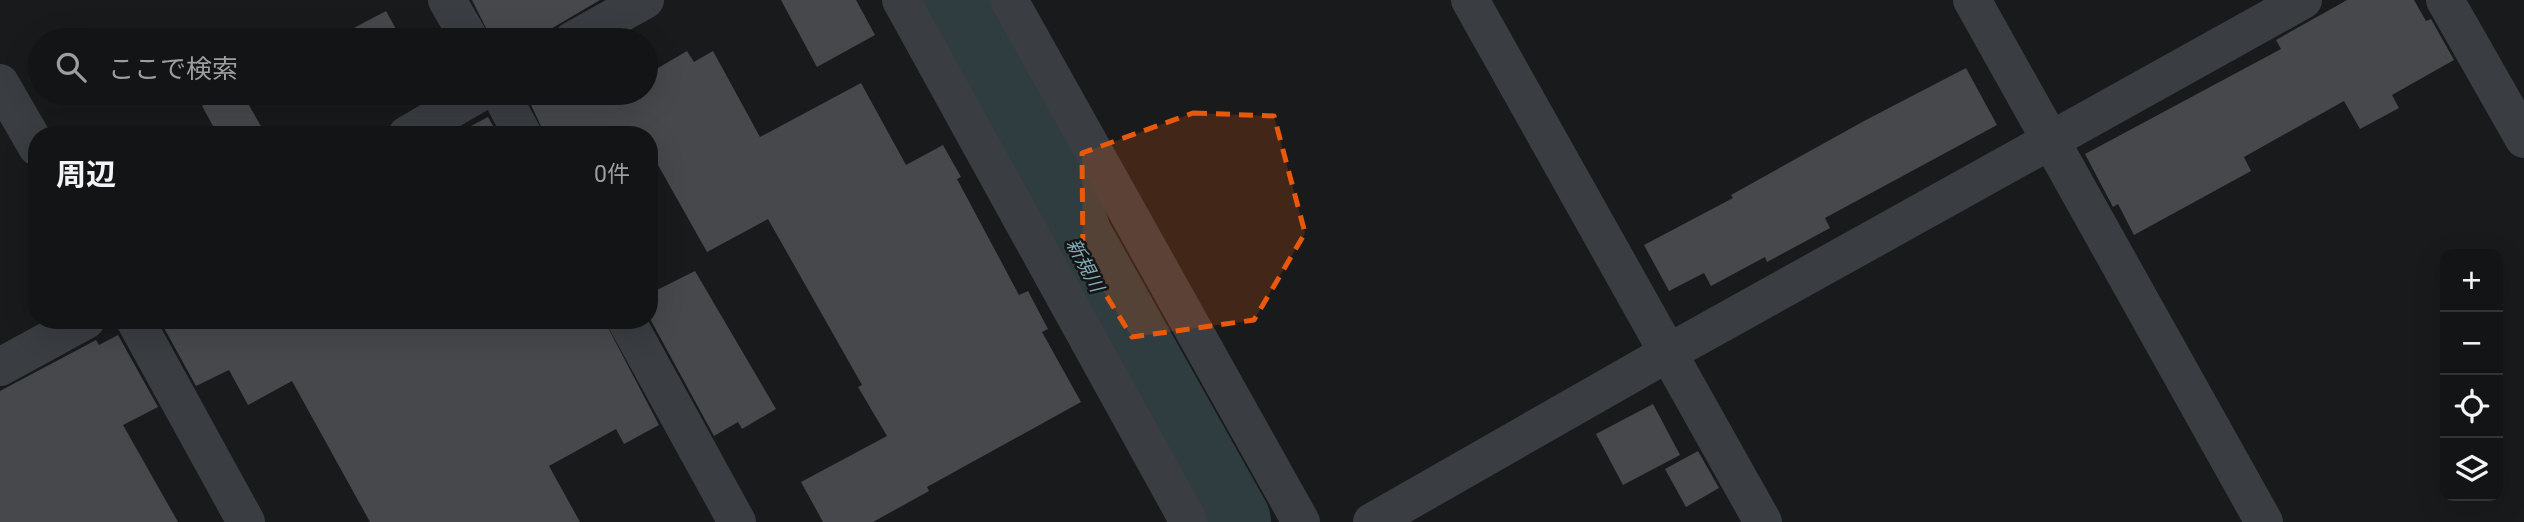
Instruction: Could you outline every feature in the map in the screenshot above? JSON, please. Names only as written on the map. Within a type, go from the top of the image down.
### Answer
[{"type":"street","points":[[447,0],[463,28]]},
{"type":"street","points":[[595,28],[645,0]]},
{"type":"street","points":[[901,0],[1189,522]]},
{"type":"street","points":[[1009,0],[1301,522]]},
{"type":"street","points":[[1470,0],[1763,522]]},
{"type":"street","points":[[1972,0],[2264,522]]},
{"type":"street","points":[[1372,522],[1668,353],[2303,0]]},
{"type":"street","points":[[2445,0],[2524,139]]},
{"type":"street","points":[[0,83],[28,131]]},
{"type":"street","points":[[422,126],[458,105]]},
{"type":"street","points":[[507,105],[518,126]]},
{"type":"street","points":[[0,367],[70,329]]},
{"type":"street","points":[[140,329],[246,522]]},
{"type":"street","points":[[631,329],[737,522]]},
{"type":"highlighted area","points":[[1193,113],[1274,116],[1305,233],[1254,320],[1132,337],[1083,258],[1082,153]]},
{"type":"building","points":[[472,0],[600,0],[552,28],[486,28]]},
{"type":"building","points":[[781,0],[856,0],[875,35],[817,67]]},
{"type":"building","points":[[2347,0],[2414,0],[2426,21],[2431,19],[2454,60],[2392,95],[2399,108],[2360,129],[2344,101],[2244,157],[2251,171],[2134,235],[2118,204],[2113,207],[2085,154],[2281,49],[2276,40]]},
{"type":"building","points":[[386,11],[395,28],[354,28]]},
{"type":"building","points":[[687,51],[694,62],[713,51],[760,137],[861,83],[906,165],[943,145],[961,177],[957,179],[1019,295],[1028,291],[1048,329],[1042,332],[1081,402],[927,487],[929,491],[873,522],[823,522],[801,482],[887,436],[858,387],[862,385],[768,219],[707,252],[658,165],[658,126],[541,126],[531,105],[658,105],[658,68]]},
{"type":"building","points":[[1966,68],[1997,125],[1825,218],[1830,228],[1767,262],[1765,257],[1711,286],[1704,273],[1669,291],[1644,245],[1733,198],[1731,195],[1864,121]]},
{"type":"building","points":[[249,105],[261,126],[213,126],[202,106]]},
{"type":"building","points":[[488,117],[493,126],[471,126]]},
{"type":"building","points":[[695,271],[776,409],[742,429],[738,422],[714,436],[656,329],[658,329],[658,290]]},
{"type":"building","points":[[165,329],[609,329],[659,425],[624,444],[616,429],[549,466],[580,522],[370,522],[292,381],[248,405],[229,370],[196,386]]},
{"type":"building","points":[[118,335],[158,407],[123,425],[178,522],[0,522],[0,391],[96,340],[99,345]]},
{"type":"building","points":[[1653,404],[1680,455],[1623,485],[1596,434]]},
{"type":"building","points":[[1698,451],[1719,488],[1686,507],[1665,469]]},
{"type":"waterway","name":"新規川","points":[[958,0],[1032,131],[1070,240],[1228,522]]}]
